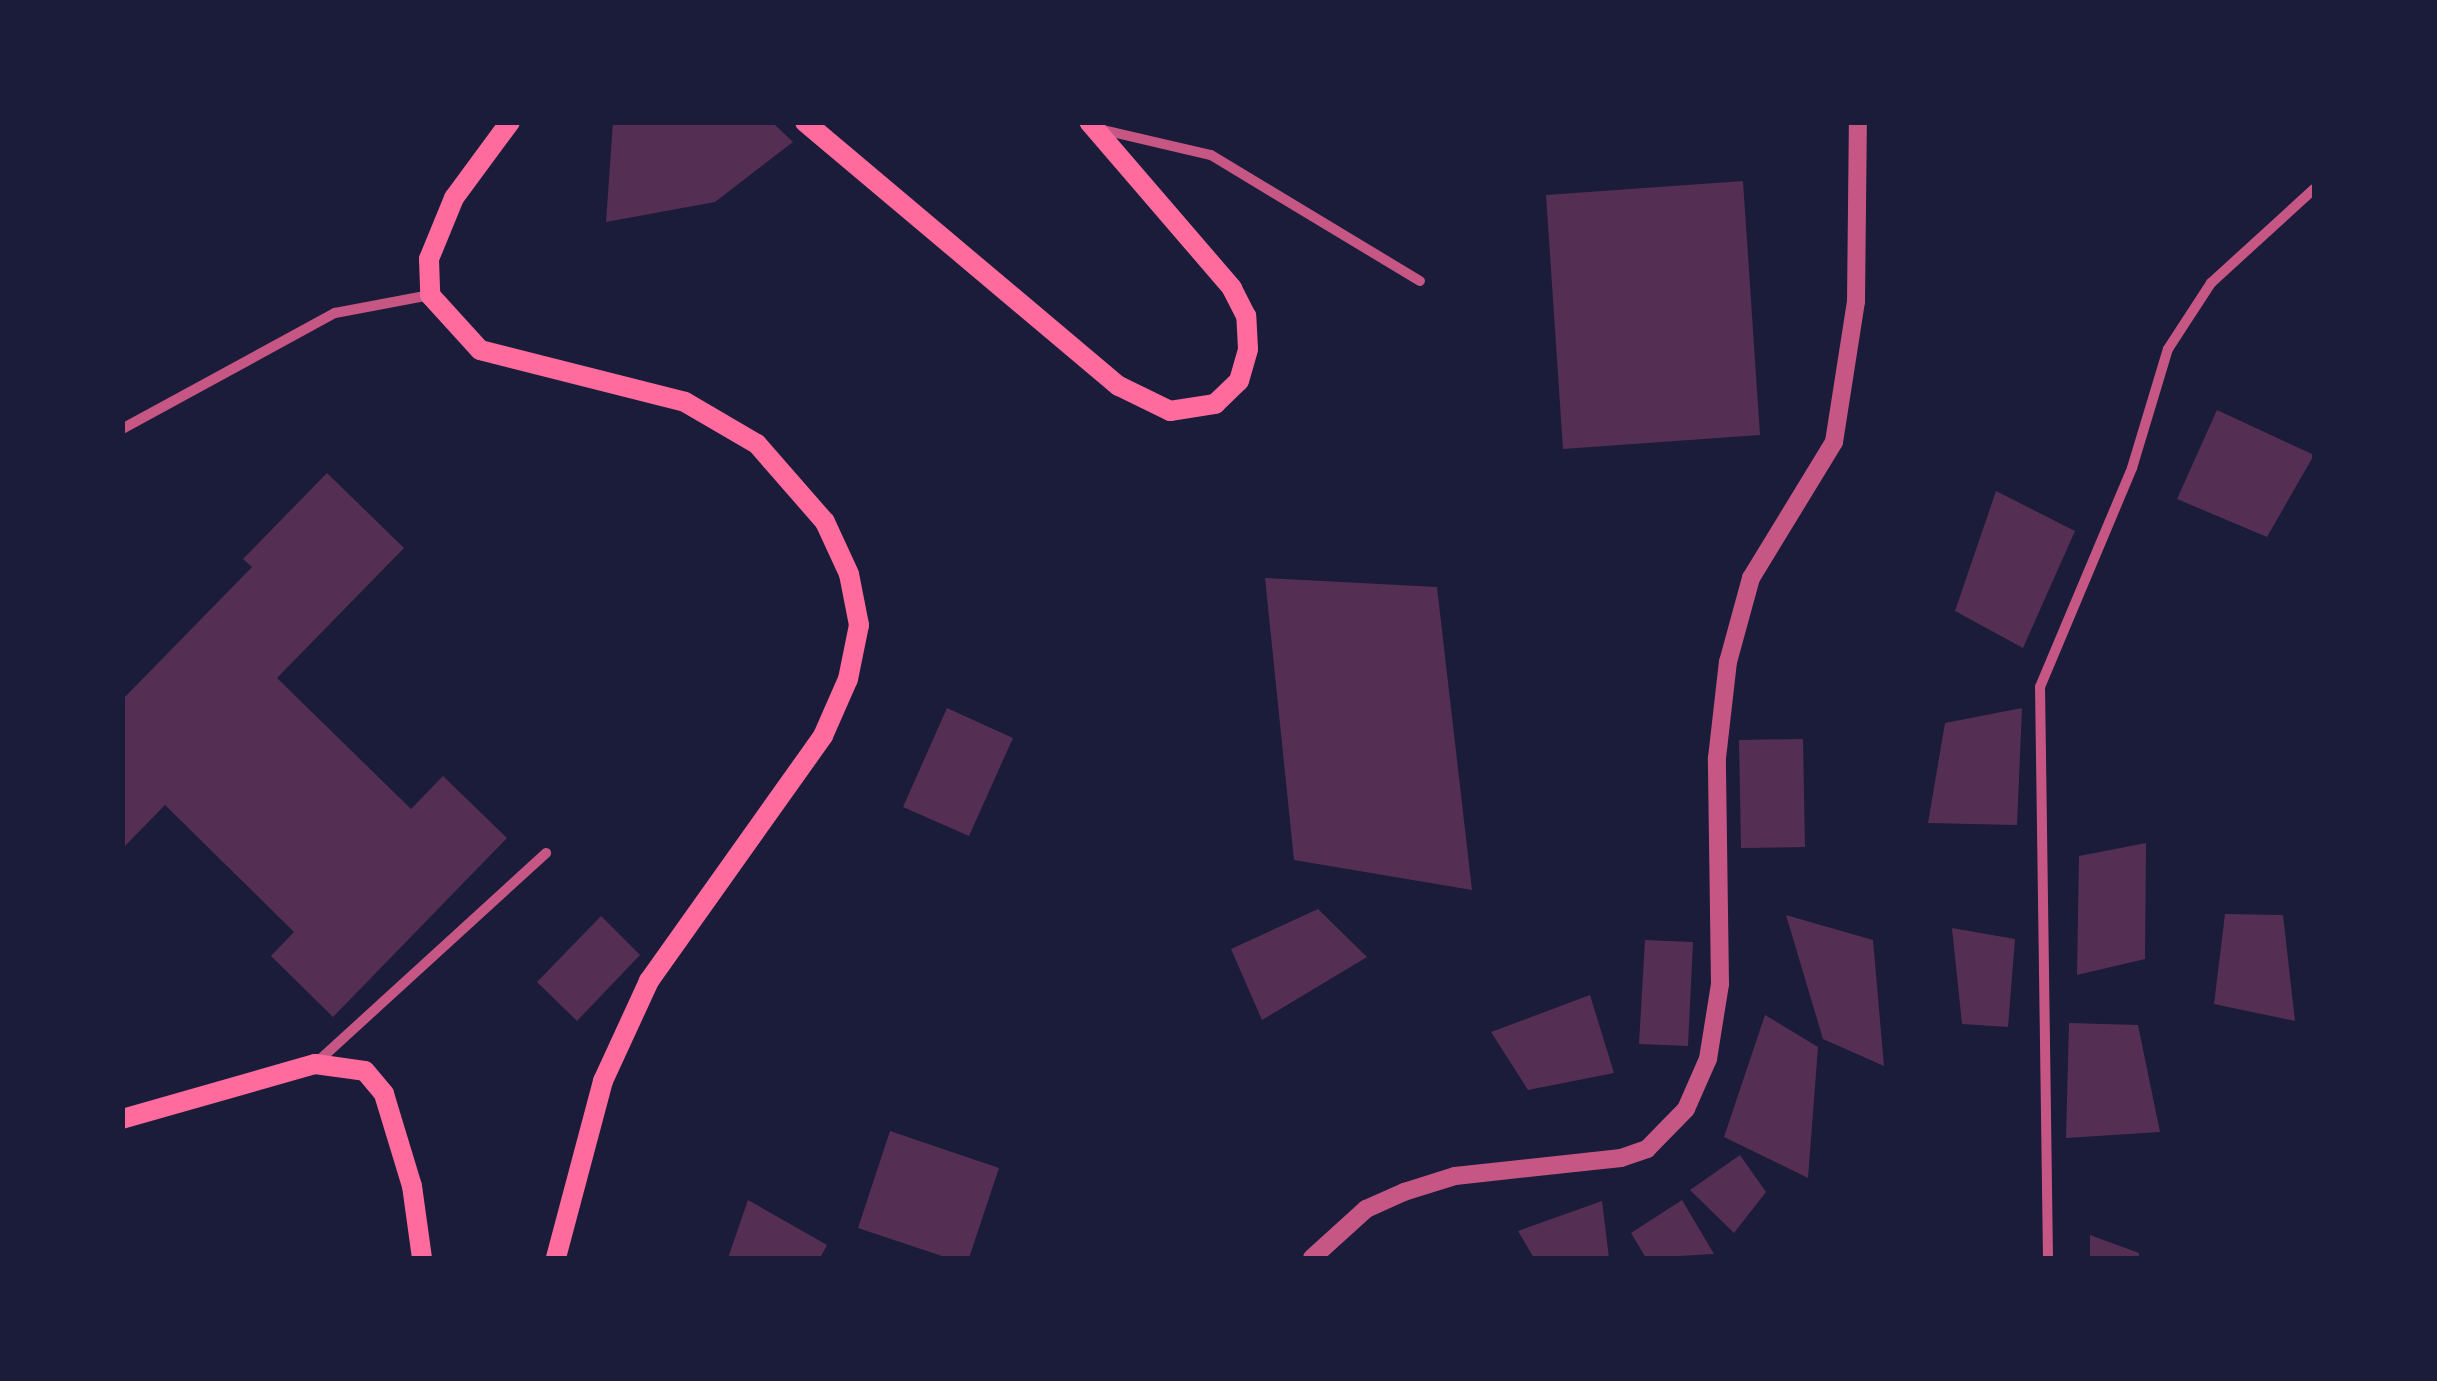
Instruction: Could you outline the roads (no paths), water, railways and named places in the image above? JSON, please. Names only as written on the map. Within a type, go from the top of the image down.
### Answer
[{"type":"main road","points":[[510,122],[454,198],[429,260],[430,295],[480,350],[685,402],[757,444],[826,522],[849,574],[859,625],[848,678],[823,736],[649,981],[603,1082],[556,1258]]},
{"type":"main road","points":[[805,122],[1119,386],[1170,411],[1215,404],[1239,381],[1248,349],[1246,316],[1232,288],[1092,125]]},
{"type":"main road","points":[[122,1119],[315,1064],[364,1071],[384,1094],[412,1186],[422,1258]]},
{"type":"street","points":[[1312,1258],[1366,1209],[1404,1192],[1455,1176],[1621,1158],[1647,1149],[1686,1110],[1708,1059],[1720,984],[1716,758],[1728,662],[1751,578],[1834,442],[1856,302],[1858,122]]},
{"type":"street","points":[[1092,125],[1211,155],[1420,281]]},
{"type":"street","points":[[2048,1258],[2040,687],[2132,468],[2168,349],[2211,283],[2314,189]]},
{"type":"street","points":[[122,428],[335,313],[430,295]]},
{"type":"street","points":[[315,1064],[546,852]]}]
